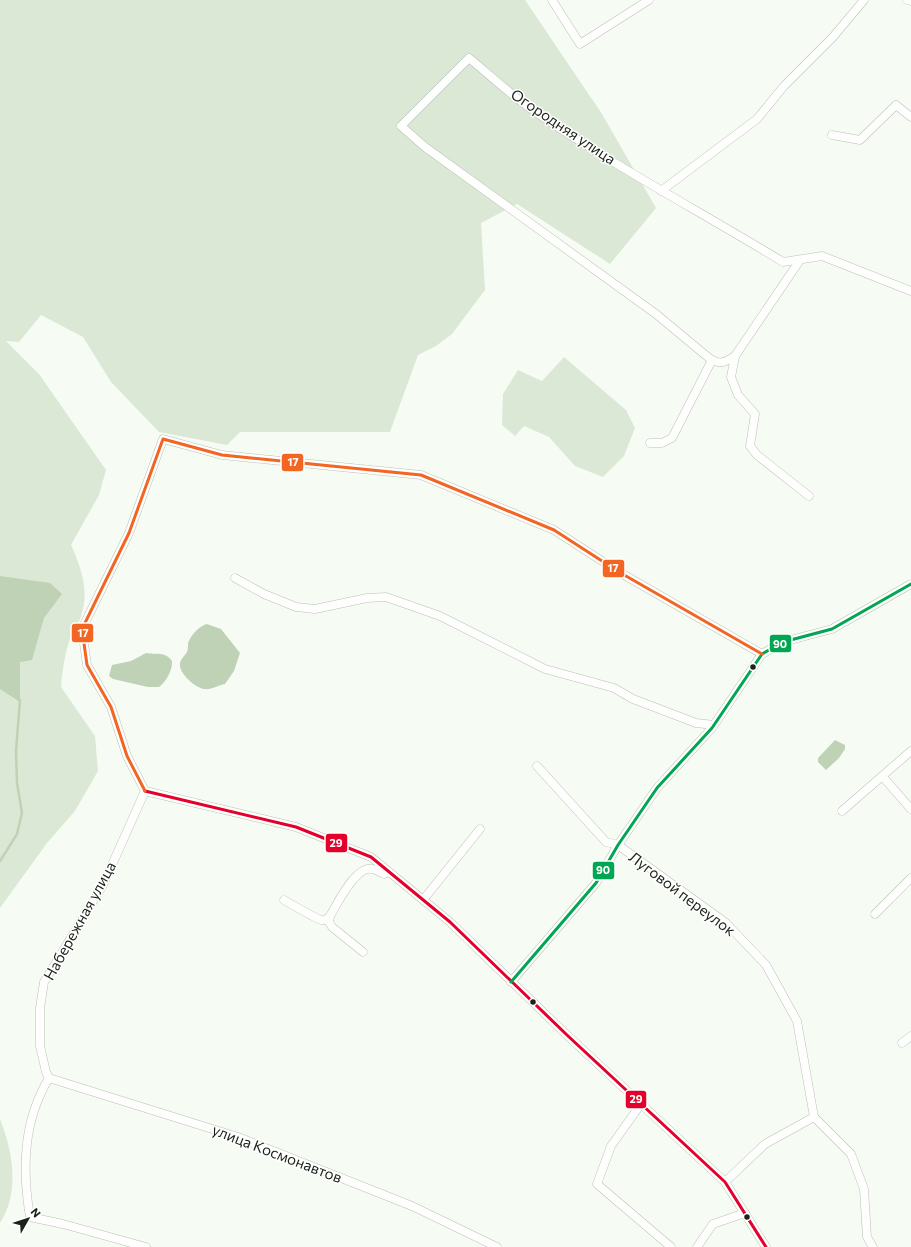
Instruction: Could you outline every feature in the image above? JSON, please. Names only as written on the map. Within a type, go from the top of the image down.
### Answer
[{"type":"street","points":[[552,0],[580,44],[648,0]]},
{"type":"street","points":[[661,191],[757,119],[784,86],[833,38],[864,0]]},
{"type":"street","points":[[907,0],[911,1]]},
{"type":"street","name":"Огородняя улица","points":[[712,360],[656,314],[458,170],[401,126],[469,58],[536,112],[661,191],[710,217],[783,262],[822,256],[911,291]]},
{"type":"street","points":[[832,135],[860,140],[896,105],[911,118]]},
{"type":"street","points":[[800,260],[735,356],[731,377],[738,395],[755,414],[750,446],[757,454],[809,496]]},
{"type":"street","points":[[650,442],[662,443],[672,438],[712,360],[717,363],[724,363],[735,356]]},
{"type":"street","points":[[762,654],[619,572],[554,530],[421,475],[222,455],[163,439],[129,533],[82,629],[87,665],[110,707],[128,756],[145,791],[296,827],[371,858],[450,922],[511,982],[725,1182],[766,1247]]},
{"type":"street","points":[[235,578],[264,594],[296,607],[315,610],[367,598],[386,597],[440,616],[545,670],[614,688],[634,699],[696,723],[714,725]]},
{"type":"street","points":[[511,982],[596,883],[618,845],[657,788],[714,725],[762,654],[784,642],[832,629],[911,584]]},
{"type":"street","points":[[842,811],[883,777],[911,751]]},
{"type":"street","name":"Луговой переулок","points":[[536,766],[606,842],[618,845],[726,924],[766,965],[797,1021],[814,1117]]},
{"type":"street","points":[[883,777],[911,809]]},
{"type":"street","name":"Набережная улица","points":[[49,1078],[46,1072],[40,1046],[40,1008],[44,982],[103,885],[145,791]]},
{"type":"street","points":[[424,900],[480,828]]},
{"type":"street","points":[[284,900],[319,920],[325,920],[330,916],[356,876],[363,870],[372,868],[384,874],[389,872]]},
{"type":"street","points":[[875,914],[911,878]]},
{"type":"street","points":[[330,916],[329,922],[332,927],[363,952]]},
{"type":"street","points":[[902,1043],[911,1036]]},
{"type":"street","points":[[49,1078],[42,1089],[27,1138],[25,1185],[30,1217],[63,1224],[146,1247]]},
{"type":"street","name":"улица Космонавтов","points":[[49,1078],[238,1137],[412,1206],[498,1247]]},
{"type":"street","points":[[641,1104],[611,1146],[597,1184],[671,1247]]},
{"type":"street","points":[[725,1182],[765,1144],[814,1117],[851,1154],[864,1189],[867,1237],[873,1247]]},
{"type":"street","points":[[697,1247],[713,1224],[745,1213]]},
{"type":"shaded area","points":[[0,0],[525,0],[602,114],[656,208],[610,264],[517,204],[481,223],[485,290],[452,334],[436,346],[418,355],[390,432],[240,432],[227,445],[159,432],[111,382],[83,337],[41,315],[19,342],[6,341],[39,374],[106,470],[99,495],[71,545],[81,572],[84,600],[80,619],[71,636],[67,650],[61,687],[95,736],[98,771],[75,811],[47,843],[0,908]]},
{"type":"shaded area","points":[[564,357],[626,410],[635,428],[624,456],[603,477],[575,466],[549,437],[524,426],[515,436],[502,425],[503,394],[518,370],[542,381]]},
{"type":"shaded area","points":[[0,576],[50,583],[62,594],[44,618],[32,660],[20,662],[20,702],[0,689]]},
{"type":"shaded area","points":[[207,624],[221,629],[240,653],[234,671],[225,684],[204,689],[189,680],[181,670],[180,664],[187,652],[188,643],[191,637],[198,629]]},
{"type":"shaded area","points":[[146,653],[160,654],[166,656],[172,661],[168,675],[159,687],[148,687],[113,679],[109,676],[112,665],[131,661]]},
{"type":"shaded area","points":[[835,740],[845,745],[845,749],[839,758],[826,770],[818,762],[818,758]]},
{"type":"shaded area","points":[[0,1119],[5,1132],[11,1158],[12,1185],[6,1211],[0,1223]]},
{"type":"waterway","points":[[0,861],[17,834],[22,813],[17,783],[16,751],[20,700]]},
{"type":"transit line","name":"17","points":[[145,791],[127,756],[111,707],[87,665],[82,629],[129,533],[163,439],[222,455],[421,475],[554,530],[619,572],[762,654]]},
{"type":"transit line","name":"90","points":[[511,982],[596,883],[618,845],[657,788],[712,728],[762,654],[783,642],[832,629],[911,584]]},
{"type":"transit line","name":"29","points":[[145,791],[296,827],[371,857],[450,922],[568,1036],[725,1182],[766,1247]]}]
